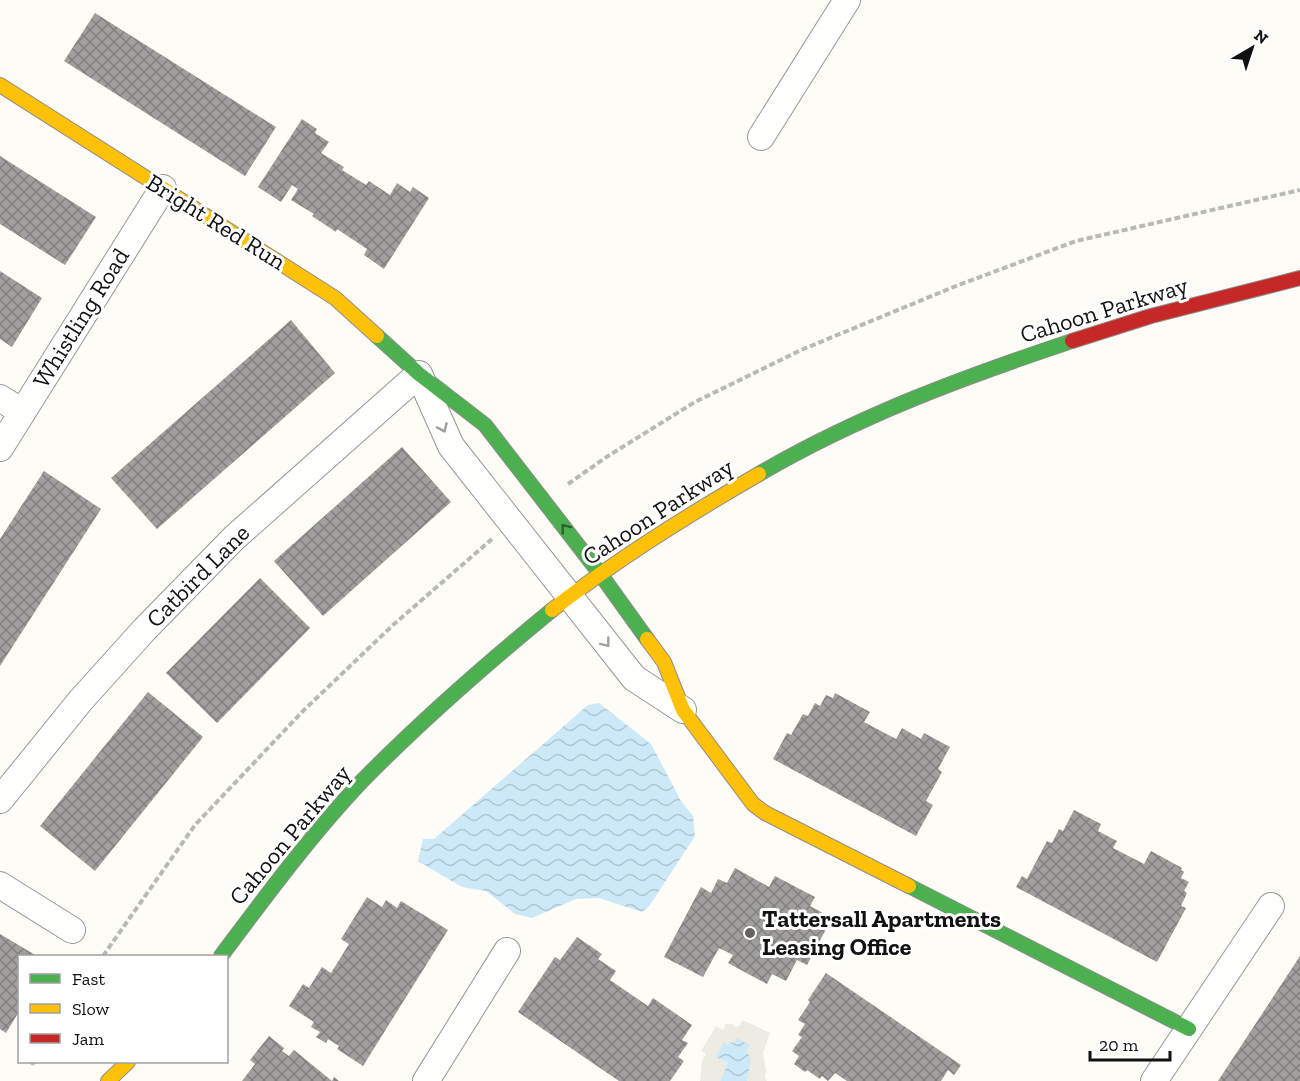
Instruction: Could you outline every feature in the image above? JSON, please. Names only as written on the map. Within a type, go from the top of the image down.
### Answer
[{"type":"street","points":[[761,137],[837,4]]},
{"type":"street","name":"Bright Red Run","points":[[0,85],[335,298],[419,375],[485,425],[601,575],[664,662],[683,710],[753,804],[765,813],[1189,1029]]},
{"type":"street","name":"Whistling Road","points":[[0,448],[163,188]]},
{"type":"street","name":"Cahoon Parkway","points":[[223,955],[304,847],[353,792],[443,702],[487,663],[570,597],[646,543],[767,469],[853,425],[969,376],[1106,329],[1300,278]]},
{"type":"street","name":"Cahoon Parkway","points":[[1242,294],[1300,289]]},
{"type":"street","name":"Bright Red Run","points":[[419,375],[451,446],[512,524],[634,678],[683,710]]},
{"type":"street","name":"Catbird Lane","points":[[0,800],[81,700],[145,629],[234,538],[419,375]]},
{"type":"street","points":[[0,398],[22,412]]},
{"type":"street","points":[[0,885],[72,930]]},
{"type":"street","points":[[1154,1081],[1271,906]]},
{"type":"street","points":[[426,1081],[507,951]]},
{"type":"street","points":[[108,1081],[127,1063]]},
{"type":"path","points":[[544,501],[608,456],[695,402],[801,350],[956,286],[1076,241],[1300,190]]},
{"type":"path","points":[[105,955],[195,825],[303,711],[393,625],[512,524]]},
{"type":"shaded area","points":[[743,1020],[770,1033],[763,1053],[767,1081],[747,1081],[751,1060],[734,1044],[729,1045],[716,1057],[728,1063],[720,1081],[700,1081],[702,1061],[706,1054],[701,1051],[716,1026],[724,1030],[725,1024],[733,1024],[735,1027],[739,1026]]},
{"type":"water","points":[[599,703],[651,744],[681,801],[693,816],[695,836],[650,905],[642,912],[599,898],[576,899],[532,918],[515,914],[486,891],[462,887],[418,861],[423,839],[434,839],[588,705]]},
{"type":"water","points":[[737,1038],[750,1045],[747,1051],[751,1060],[747,1081],[720,1081],[728,1063],[716,1057],[724,1042],[728,1045],[730,1042],[734,1043]]},
{"type":"building","points":[[95,13],[276,127],[245,176],[64,61]]},
{"type":"building","points":[[302,119],[317,129],[315,133],[329,142],[321,153],[344,167],[342,170],[366,185],[369,181],[390,195],[397,183],[410,192],[413,187],[429,198],[384,269],[364,255],[367,249],[337,229],[336,232],[312,216],[314,214],[291,200],[298,189],[292,185],[281,202],[258,187]]},
{"type":"building","points":[[0,156],[96,217],[65,265],[0,224]]},
{"type":"building","points":[[0,271],[42,298],[12,347],[0,339]]},
{"type":"building","points":[[291,320],[335,373],[157,529],[111,478]]},
{"type":"building","points":[[402,447],[451,502],[323,616],[274,561]]},
{"type":"building","points":[[44,471],[101,509],[0,666],[0,539]]},
{"type":"building","points":[[260,578],[310,628],[217,723],[166,673]]},
{"type":"building","points":[[148,692],[203,737],[95,871],[40,826]]},
{"type":"building","points":[[835,693],[870,712],[864,722],[896,739],[902,728],[921,739],[924,733],[950,747],[938,769],[942,772],[926,801],[933,805],[916,836],[773,759],[787,733],[791,735],[803,714],[808,716],[815,703],[820,706],[826,695],[833,698]]},
{"type":"building","points":[[1074,810],[1101,824],[1098,831],[1117,841],[1113,848],[1144,864],[1151,851],[1182,868],[1184,872],[1181,878],[1189,882],[1184,891],[1187,893],[1181,906],[1186,908],[1157,962],[1016,887],[1022,876],[1027,879],[1047,841],[1052,843],[1059,829],[1063,831]]},
{"type":"building","name":"Tattersall Apartments Leasing Office","points":[[735,868],[769,887],[775,876],[815,897],[810,906],[832,918],[807,965],[797,960],[786,981],[772,974],[767,984],[728,963],[733,955],[719,948],[703,977],[664,957],[701,887],[711,893],[718,879],[727,883]]},
{"type":"building","points":[[367,897],[382,907],[386,900],[397,908],[401,901],[448,930],[363,1066],[337,1049],[339,1046],[328,1039],[326,1043],[316,1037],[320,1032],[311,1027],[314,1022],[289,1006],[303,984],[309,988],[322,967],[331,973],[349,944],[341,939]]},
{"type":"building","points":[[0,934],[35,955],[18,955],[18,1013],[6,1033],[0,1029]]},
{"type":"building","points":[[577,937],[602,954],[598,959],[616,971],[610,980],[648,1006],[653,998],[692,1025],[682,1040],[688,1043],[678,1057],[684,1061],[670,1081],[619,1081],[518,1012],[555,957],[560,960]]},
{"type":"building","points":[[1300,956],[1300,1081],[1218,1081]]},
{"type":"building","points":[[826,973],[961,1065],[954,1075],[948,1070],[941,1081],[847,1081],[835,1073],[828,1081],[822,1076],[820,1079],[807,1070],[805,1072],[794,1064],[799,1056],[792,1051],[802,1037],[798,1035],[805,1024],[798,1020]]},
{"type":"building","points":[[269,1036],[284,1048],[282,1051],[289,1056],[294,1050],[332,1081],[242,1081],[255,1064],[250,1060]]},
{"type":"traffic: fast","points":[[377,336],[419,374],[485,425],[601,575],[647,639]]},
{"type":"traffic: fast","points":[[759,474],[834,434],[912,399],[1072,341]]},
{"type":"traffic: fast","points":[[222,955],[306,845],[362,781],[455,693],[552,610]]},
{"type":"traffic: fast","points":[[909,886],[1189,1029]]},
{"type":"traffic: slow","points":[[0,85],[335,298],[377,336]]},
{"type":"traffic: slow","points":[[552,610],[653,538],[759,474]]},
{"type":"traffic: slow","points":[[647,639],[664,662],[683,710],[753,804],[765,813],[909,886]]},
{"type":"traffic: slow","points":[[108,1081],[127,1063]]},
{"type":"traffic: jam","points":[[1072,341],[1151,316],[1300,278]]},
{"type":"place","name":"Tattersall Apartments Leasing Office","points":[[750,933]]}]
